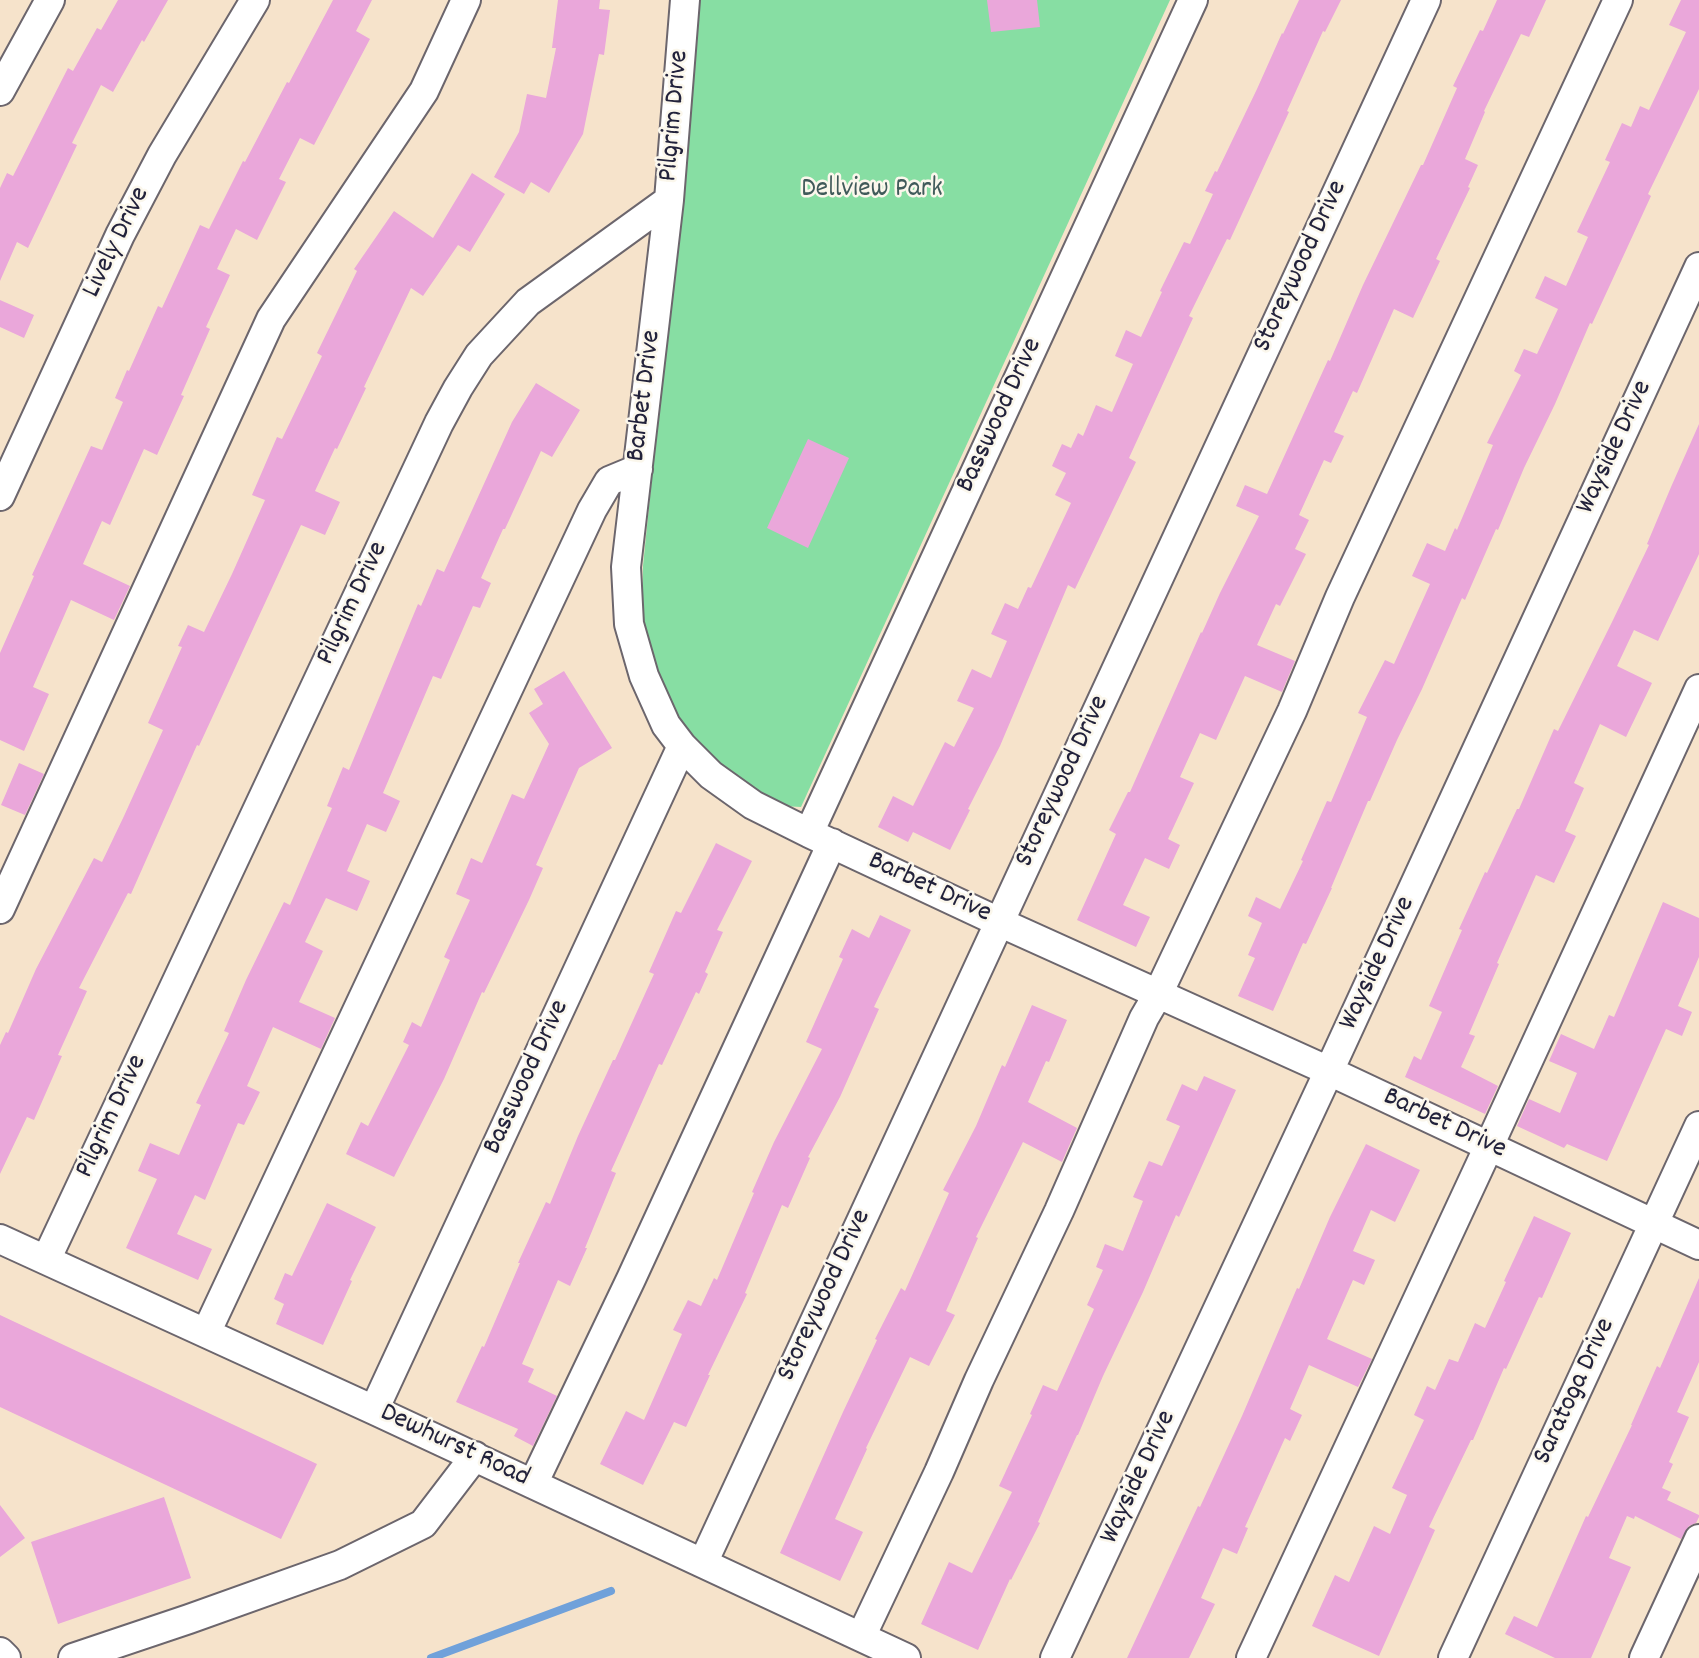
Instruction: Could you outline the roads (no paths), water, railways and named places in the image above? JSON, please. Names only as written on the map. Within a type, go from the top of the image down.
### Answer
[{"type":"street","points":[[0,91],[50,0]]},
{"type":"street","name":"Lively Drive","points":[[0,496],[120,235],[162,155],[255,0]]},
{"type":"street","points":[[0,909],[271,318],[424,91],[466,0]]},
{"type":"street","name":"Pilgrim Drive","points":[[46,1260],[421,461],[458,388],[479,355],[528,302],[669,200],[685,0]]},
{"type":"street","name":"Basswood Drive","points":[[533,1484],[632,1279],[820,838],[1193,0]]},
{"type":"street","name":"Storeywood Drive","points":[[703,1563],[1426,0]]},
{"type":"street","points":[[860,1637],[939,1472],[1144,1018],[1158,994],[1292,711],[1340,597],[1618,0]]},
{"type":"street","name":"Barbet Drive","points":[[669,200],[626,567],[629,624],[644,676],[666,725],[682,746],[711,775],[753,805],[820,838],[1699,1245]]},
{"type":"street","name":"Wayside Drive","points":[[1055,1658],[1329,1072],[1699,267]]},
{"type":"street","points":[[206,1333],[592,510],[609,481],[638,469]]},
{"type":"street","points":[[1251,1658],[1699,689]]},
{"type":"street","name":"Basswood Drive","points":[[374,1410],[682,746]]},
{"type":"street","name":"Saratoga Drive","points":[[1453,1658],[1699,1126]]},
{"type":"street","name":"Dewhurst Road","points":[[0,1239],[475,1456],[906,1658]]},
{"type":"street","points":[[73,1658],[340,1565],[423,1524],[475,1456]]},
{"type":"street","points":[[1644,1658],[1699,1539]]},
{"type":"street","points":[[0,1652],[6,1658]]},
{"type":"waterway","points":[[431,1658],[611,1591]]},
{"type":"park label","name":"Dellview Park","points":[[872,191]]}]
